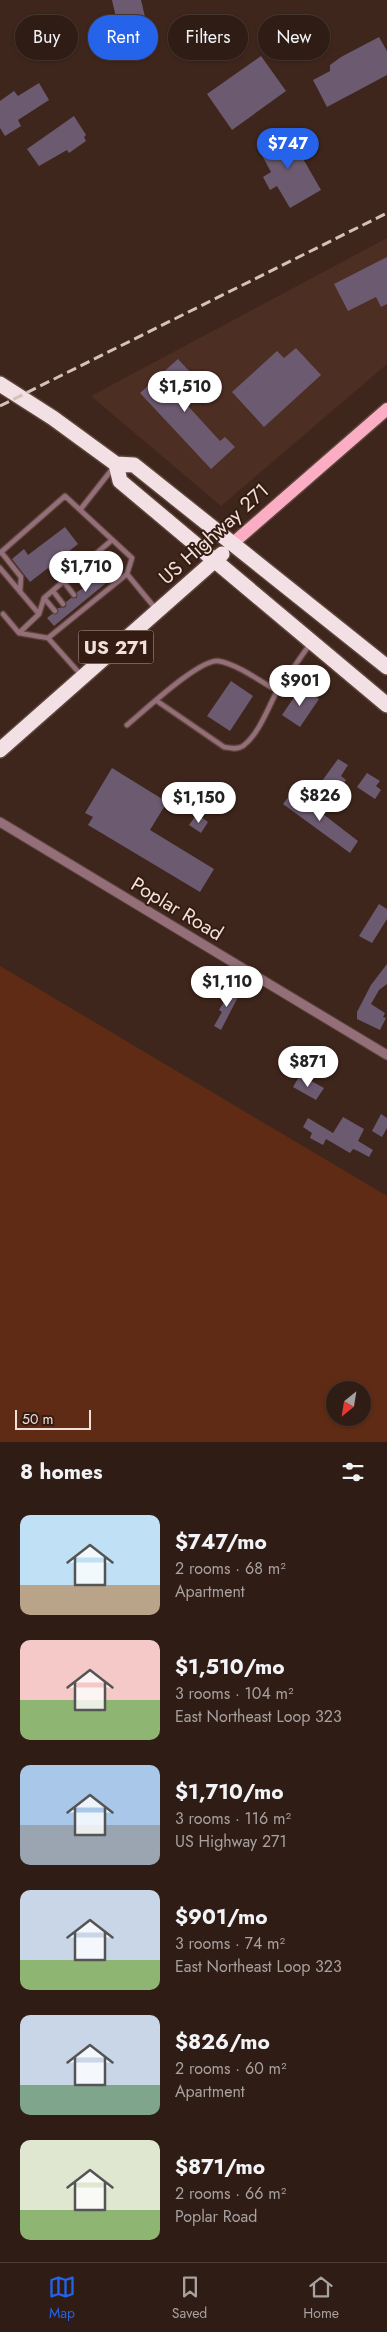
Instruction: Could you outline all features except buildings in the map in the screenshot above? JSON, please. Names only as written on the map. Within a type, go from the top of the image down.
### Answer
[{"type":"highway","points":[[0,384],[60,423],[116,464],[134,466],[387,667]]},
{"type":"highway","points":[[116,464],[120,481],[216,559],[387,705]]},
{"type":"highway","name":"US Highway 271","points":[[0,750],[232,544]]},
{"type":"main road","name":"US Highway 271","points":[[232,544],[387,409]]},
{"type":"street","name":"Poplar Road","points":[[0,822],[387,1056]]},
{"type":"lane","points":[[80,510],[116,464]]},
{"type":"lane","points":[[20,592],[21,577],[1,553],[65,496],[132,558],[127,574],[94,596],[72,614],[48,638]]},
{"type":"lane","points":[[19,633],[39,614],[44,598],[112,540]]},
{"type":"lane","points":[[95,555],[107,568]]},
{"type":"lane","points":[[84,565],[95,577]]},
{"type":"lane","points":[[0,568],[39,614]]},
{"type":"lane","points":[[74,574],[85,586]]},
{"type":"lane","points":[[127,574],[158,611]]},
{"type":"lane","points":[[114,576],[118,581]]},
{"type":"lane","points":[[64,582],[74,595]]},
{"type":"lane","points":[[53,591],[63,604]]},
{"type":"lane","points":[[44,598],[55,611]]},
{"type":"lane","points":[[2,614],[19,633],[48,638],[83,677]]},
{"type":"lane","points":[[157,701],[224,747],[234,749],[243,746],[254,732],[277,691],[312,641]]},
{"type":"lane","points":[[127,725],[192,672],[217,660],[227,663],[277,691]]},
{"type":"shaded area","points":[[387,238],[387,364],[221,506],[91,396]]},
{"type":"shaded area","points":[[0,966],[387,1196],[387,1442],[0,1442]]},
{"type":"railway","points":[[0,406],[387,213]]}]
